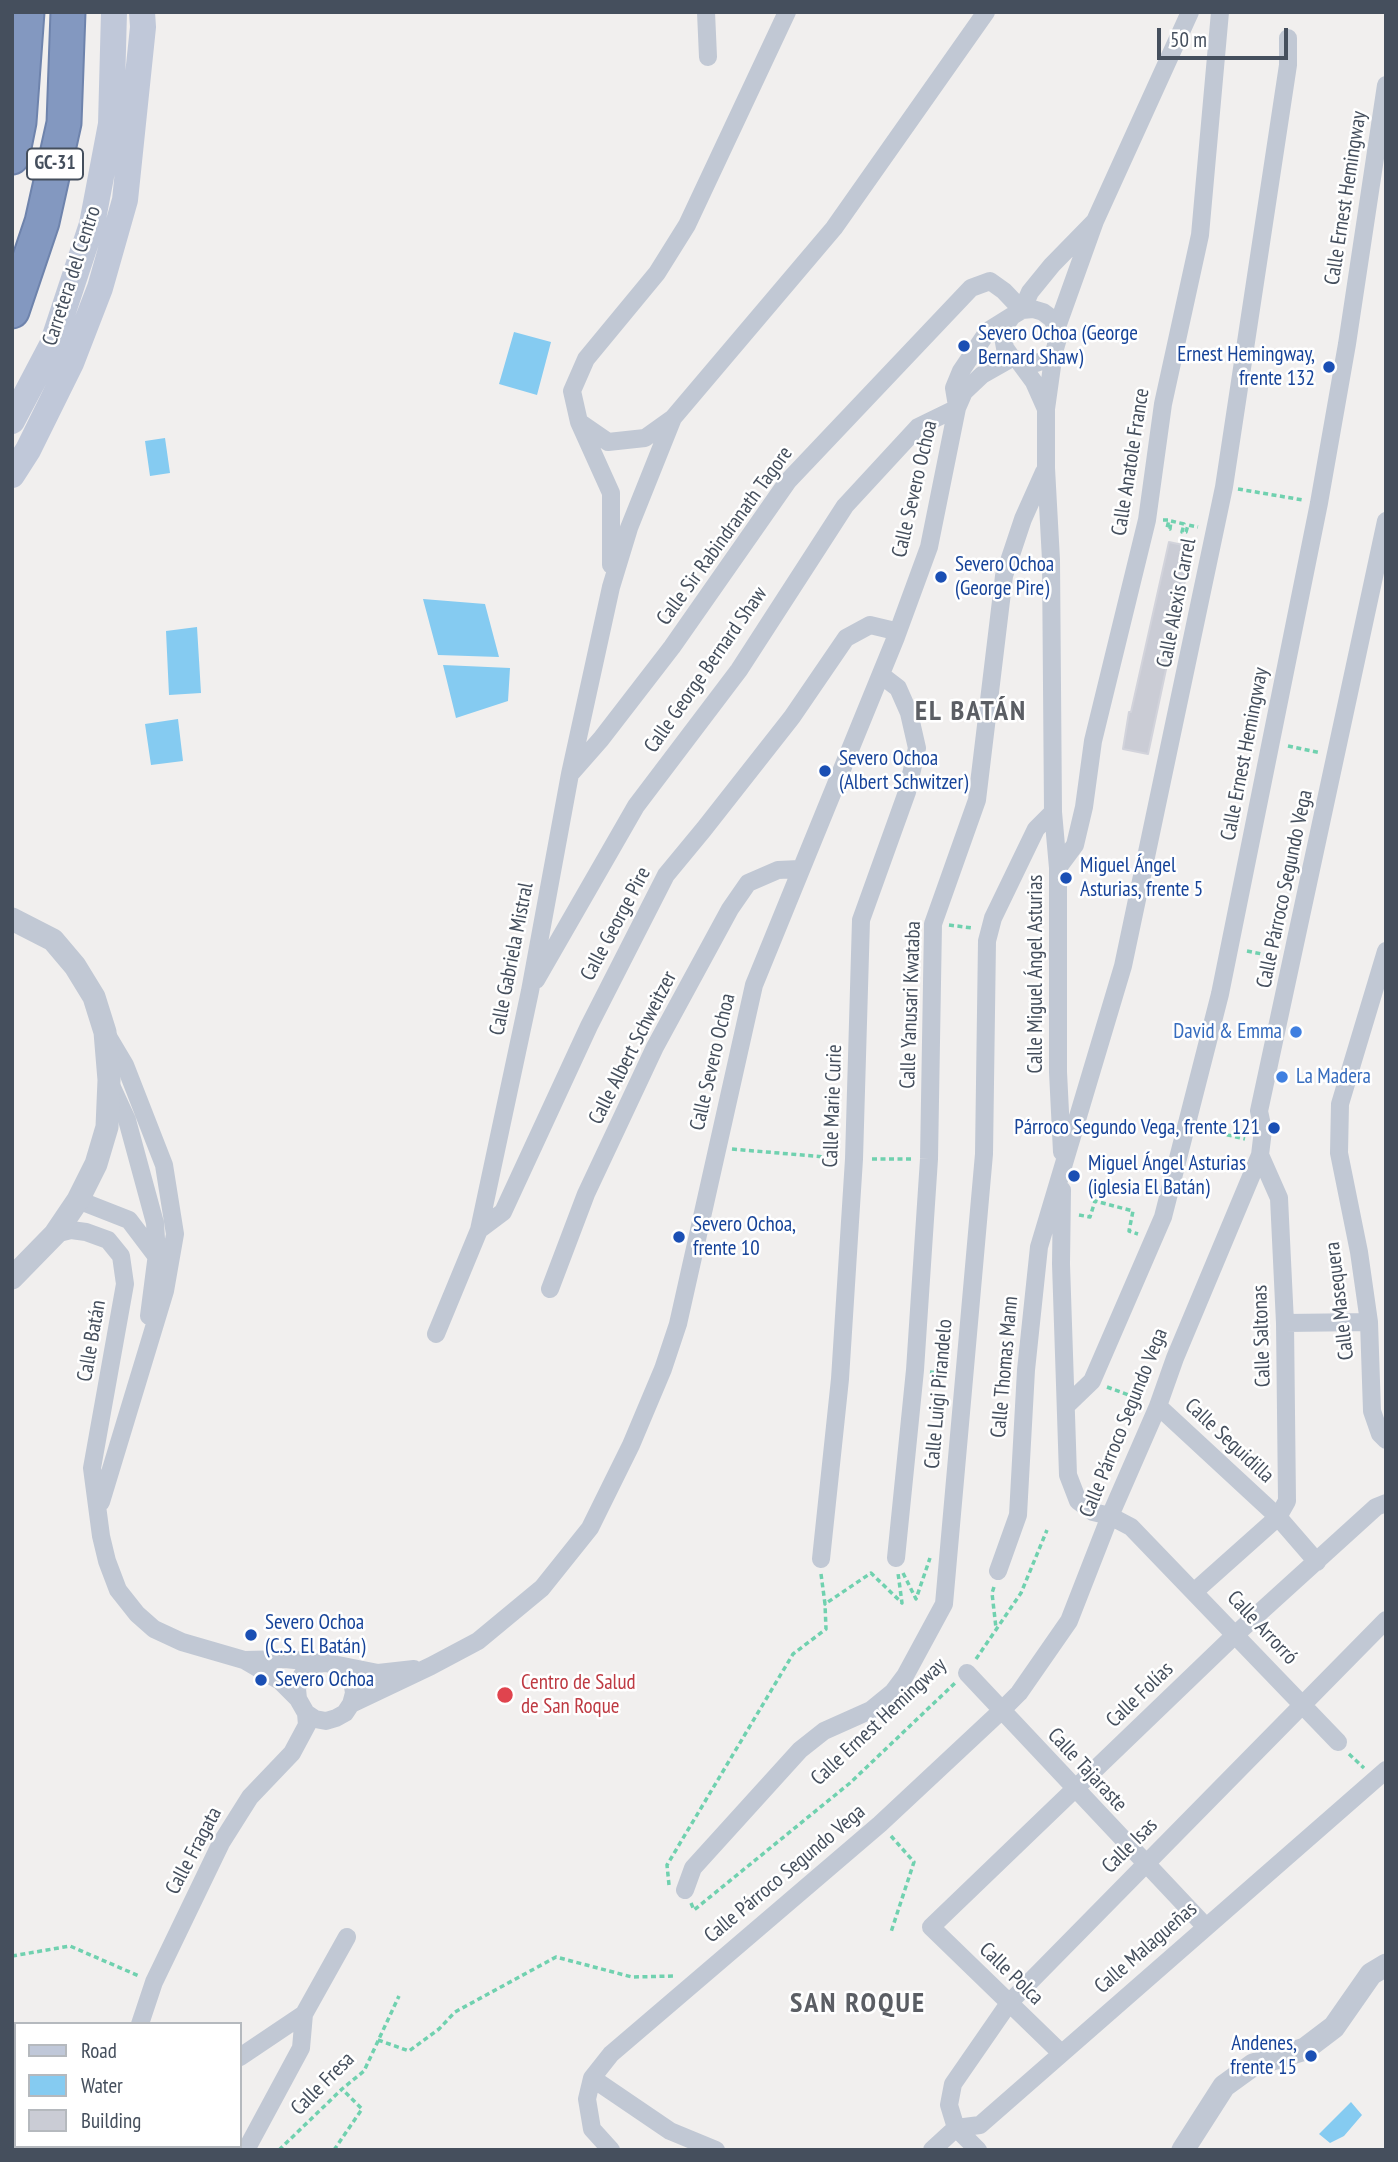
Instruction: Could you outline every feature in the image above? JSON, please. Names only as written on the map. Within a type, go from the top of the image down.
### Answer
[{"type":"highway","name":"GC-31","points":[[12,158],[19,122],[27,12]]},
{"type":"highway","name":"GC-31","points":[[12,311],[42,222],[64,123],[68,12]]},
{"type":"main road","name":"Carretera del Centro","points":[[12,421],[52,345],[92,224],[111,124],[114,12]]},
{"type":"main road","points":[[12,475],[28,450],[71,363],[100,288],[125,200],[141,52],[142,12]]},
{"type":"street","points":[[706,12],[708,57]]},
{"type":"street","points":[[787,12],[688,225],[657,273],[586,359],[572,391],[579,422],[608,442],[645,438],[673,418],[834,229],[986,12]]},
{"type":"street","points":[[957,408],[964,392],[982,375],[1016,360],[1039,363],[1054,352],[1058,344],[1057,327],[1095,221],[1190,12]]},
{"type":"street","name":"Calle Anatole France","points":[[1058,868],[1075,845],[1084,807],[1093,741],[1147,520],[1163,404],[1200,234],[1220,12]]},
{"type":"street","name":"Calle Alexis Carrel","points":[[1062,1167],[1123,966],[1224,487],[1288,65],[1288,38]]},
{"type":"street","name":"Calle Ernest Hemingway","points":[[1066,1406],[1092,1381],[1163,1217],[1220,994],[1319,503],[1347,344],[1386,85]]},
{"type":"street","points":[[1016,360],[1005,348],[1005,326],[1052,265],[1095,221]]},
{"type":"street","name":"Calle Sir Rabindranath Tagore","points":[[570,774],[601,739],[672,647],[788,481],[971,288],[990,281],[1004,291],[1017,313]]},
{"type":"street","points":[[957,408],[954,388],[961,370],[989,331],[1017,313],[1033,309],[1051,318],[1057,327]]},
{"type":"street","name":"Calle Miguel Ángel Asturias","points":[[1054,352],[1046,409],[1046,468],[1051,560],[1053,812],[1058,868],[1061,1264],[1068,1475],[1078,1500],[1093,1512],[1110,1516]]},
{"type":"street","name":"Calle Miguel Ángel Asturias","points":[[1016,360],[1034,382],[1046,409]]},
{"type":"street","name":"Calle Severo Ochoa","points":[[351,1704],[478,1641],[542,1588],[590,1528],[631,1445],[663,1369],[678,1324],[754,985],[881,675],[929,547],[957,408]]},
{"type":"street","name":"Calle George Bernard Shaw","points":[[530,991],[636,806],[738,670],[845,506],[918,427],[957,408]]},
{"type":"street","name":"Calle Gabriela Mistral","points":[[436,1334],[479,1230],[530,991],[570,774],[611,587],[629,528],[673,418]]},
{"type":"street","name":"Calle Gabriela Mistral","points":[[579,422],[611,493],[611,587]]},
{"type":"street","name":"Calle Yanusari Kwataba","points":[[896,1558],[915,1370],[929,1159],[933,924],[977,800],[1004,576],[1023,519],[1046,468]]},
{"type":"street","name":"Calle Párroco Segundo Vega","points":[[592,2078],[611,2054],[689,1984],[880,1824],[1001,1711],[1019,1693],[1069,1621],[1260,1149],[1263,1130],[1259,1111],[1386,521]]},
{"type":"street","name":"Calle George Pire","points":[[479,1230],[503,1212],[589,1026],[666,875],[792,717],[846,638],[870,625],[891,631],[896,637]]},
{"type":"street","name":"Calle Marie Curie","points":[[821,1559],[840,1379],[854,1159],[861,920],[907,792],[917,748],[909,713],[898,688],[881,675]]},
{"type":"street","name":"Calle Luigi Pirandelo","points":[[685,1890],[693,1868],[800,1750],[824,1731],[871,1710],[893,1692],[905,1676],[944,1604],[984,1154],[987,942],[993,918],[1036,829],[1053,812]]},
{"type":"street","name":"Calle Albert Schweitzer","points":[[550,1290],[586,1194],[655,1047],[730,909],[748,883],[778,870],[800,869]]},
{"type":"street","points":[[12,919],[53,940],[75,966],[94,997],[105,1032],[109,1080],[107,1127],[96,1164],[78,1200],[55,1234],[12,1278]]},
{"type":"street","points":[[12,937],[28,936],[53,940]]},
{"type":"street","name":"Calle Masequera","points":[[1386,951],[1340,1104],[1339,1153],[1359,1252],[1369,1322],[1372,1411],[1380,1434],[1386,1440]]},
{"type":"street","name":"Calle Batán","points":[[99,1509],[165,1291],[175,1234],[164,1165],[125,1065],[105,1032]]},
{"type":"street","name":"Calle Batán","points":[[109,1080],[127,1120],[152,1210],[165,1291]]},
{"type":"street","name":"Calle Saltonas","points":[[1260,1149],[1279,1198],[1285,1323],[1287,1501],[1279,1517]]},
{"type":"street","name":"Calle Thomas Mann","points":[[998,1570],[1018,1514],[1026,1370],[1039,1247],[1062,1167]]},
{"type":"street","name":"Calle Batán","points":[[78,1200],[129,1220],[157,1254],[143,1359]]},
{"type":"street","name":"Calle Batán","points":[[55,1234],[71,1230],[86,1232],[108,1240],[121,1256],[125,1284],[92,1468],[107,1561],[118,1590],[137,1614],[154,1629],[182,1642],[244,1660],[280,1681],[302,1706]]},
{"type":"street","points":[[1285,1323],[1369,1322]]},
{"type":"street","name":"Calle Seguidilla","points":[[1158,1406],[1279,1517],[1317,1562]]},
{"type":"street","name":"Calle Folías","points":[[931,1927],[1236,1634],[1376,1507],[1386,1503]]},
{"type":"street","name":"Calle Arrorró","points":[[1110,1516],[1131,1527],[1338,1742]]},
{"type":"street","points":[[1195,1591],[1279,1517]]},
{"type":"street","name":"Calle Isas","points":[[956,2128],[949,2105],[953,2084],[1009,2003],[1386,1620]]},
{"type":"street","name":"Calle Batán","points":[[244,1660],[285,1658],[328,1663]]},
{"type":"street","points":[[328,1663],[345,1670],[352,1680],[355,1692],[351,1704],[345,1713],[336,1718],[326,1721],[315,1719],[302,1706],[297,1689],[299,1680],[313,1665],[328,1663]]},
{"type":"street","name":"Calle Severo Ochoa","points":[[328,1663],[378,1673],[432,1666]]},
{"type":"street","name":"Calle Tajaraste","points":[[967,1672],[1206,1927]]},
{"type":"street","name":"Calle Fragata","points":[[141,2022],[154,1982],[221,1843],[250,1797],[292,1753],[307,1725],[302,1706]]},
{"type":"street","name":"Calle Malagueñas","points":[[932,2150],[956,2128],[979,2125],[1380,1775]]},
{"type":"street","name":"Calle Polca","points":[[931,1927],[1060,2052]]},
{"type":"street","points":[[247,2150],[301,2048],[304,2014],[347,1937]]},
{"type":"street","points":[[1183,2150],[1224,2087],[1253,2065],[1305,2049],[1334,2027],[1371,1974],[1386,1965]]},
{"type":"street","points":[[242,2056],[304,2014]]},
{"type":"street","points":[[611,2150],[592,2129],[587,2099],[592,2078],[670,2131],[716,2150]]},
{"type":"street","points":[[956,2128],[978,2150]]},
{"type":"path","points":[[1224,487],[1319,503]]},
{"type":"path","points":[[1161,528],[1164,519],[1169,520],[1167,528],[1170,529],[1171,521],[1184,524],[1182,532],[1186,533],[1188,525],[1200,528]]},
{"type":"path","points":[[1270,742],[1337,757]]},
{"type":"path","points":[[933,924],[990,929]]},
{"type":"path","points":[[1229,947],[1292,960]]},
{"type":"path","points":[[1186,1125],[1260,1149]]},
{"type":"path","points":[[717,1148],[854,1159],[929,1159]]},
{"type":"path","points":[[1062,1213],[1090,1217],[1095,1201],[1133,1211],[1129,1231],[1154,1238]]},
{"type":"path","points":[[915,1370],[963,1376]]},
{"type":"path","name":"Calle Seguidilla","points":[[1092,1381],[1158,1406]]},
{"type":"path","name":"Calle Ernest Hemingway","points":[[685,1890],[694,1910],[850,1783],[967,1672],[1021,1593],[1048,1530]]},
{"type":"path","points":[[896,1558],[916,1600],[930,1556],[948,1556]]},
{"type":"path","points":[[825,1604],[872,1573],[902,1603],[896,1558]]},
{"type":"path","points":[[685,1890],[668,1885],[667,1866],[793,1654],[826,1629],[821,1559]]},
{"type":"path","points":[[996,1630],[992,1593],[998,1570]]},
{"type":"path","points":[[1338,1742],[1380,1775]]},
{"type":"path","points":[[880,1824],[914,1862],[891,1931]]},
{"type":"path","points":[[12,1956],[69,1946],[143,1978]]},
{"type":"path","points":[[379,2040],[409,2051],[439,2029],[455,2012],[556,1957],[632,1977],[673,1975],[689,1984]]},
{"type":"path","name":"Calle Fresa","points":[[279,2150],[364,2071],[399,1996]]},
{"type":"path","points":[[334,2150],[362,2109],[342,2089]]},
{"type":"water","points":[[514,332],[551,342],[537,395],[499,384]]},
{"type":"water","points":[[165,438],[170,473],[150,476],[145,441]]},
{"type":"water","points":[[423,599],[485,604],[499,657],[438,655]]},
{"type":"water","points":[[197,627],[201,693],[169,695],[166,631]]},
{"type":"water","points":[[443,665],[510,668],[508,701],[456,718]]},
{"type":"water","points":[[178,719],[183,761],[151,765],[145,724]]},
{"type":"water","points":[[1351,2102],[1362,2115],[1344,2136],[1330,2143],[1319,2134]]},
{"type":"building","points":[[1169,542],[1192,547],[1148,754],[1123,749],[1129,712]]},
{"type":"place","name":"Severo Ochoa (George Bernard Shaw)","points":[[964,346]]},
{"type":"place","name":"Ernest Hemingway, frente 132","points":[[1329,367]]},
{"type":"place","name":"Severo Ochoa (George Pire)","points":[[941,577]]},
{"type":"place","name":"Severo Ochoa (Albert Schwitzer)","points":[[825,771]]},
{"type":"place","name":"Miguel Ángel Asturias, frente 5","points":[[1066,878]]},
{"type":"place","name":"David & Emma","points":[[1296,1032]]},
{"type":"place","name":"La Madera","points":[[1282,1077]]},
{"type":"place","name":"Párroco Segundo Vega, frente 121","points":[[1274,1128]]},
{"type":"place","name":"Miguel Ángel Asturias (iglesia El Batán)","points":[[1074,1176]]},
{"type":"place","name":"Severo Ochoa, frente 10","points":[[679,1237]]},
{"type":"place","name":"Severo Ochoa (C.S. El Batán)","points":[[251,1635]]},
{"type":"place","name":"Severo Ochoa","points":[[261,1680]]},
{"type":"place","name":"Centro de Salud de San Roque","points":[[505,1695]]},
{"type":"place","name":"Andenes, frente 15","points":[[1311,2056]]},
{"type":"district","name":"EL BATÁN","points":[[971,712]]},
{"type":"district","name":"SAN ROQUE","points":[[858,2004]]}]
